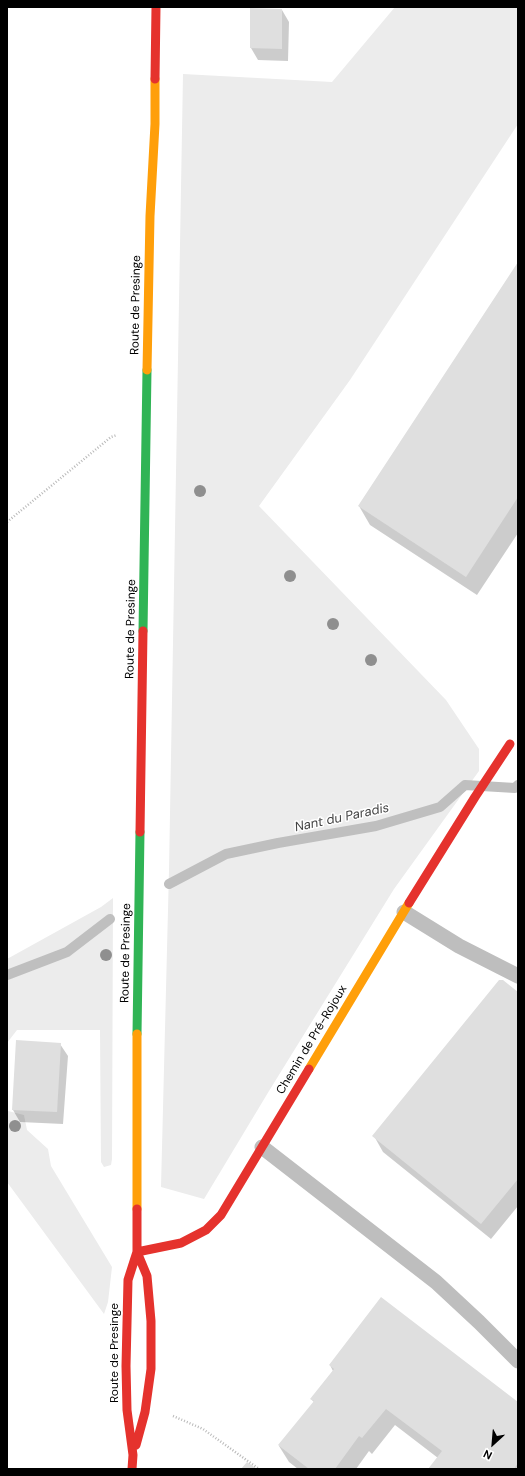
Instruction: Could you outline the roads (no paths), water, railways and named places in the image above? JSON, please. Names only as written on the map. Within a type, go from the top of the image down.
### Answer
[{"type":"street","name":"Route de Presinge","points":[[133,1455],[127,1410],[126,1366],[128,1280],[137,1252],[136,1149],[139,858],[150,216],[155,124],[156,7]]},
{"type":"street","name":"Chemin de Pré-Rojoux","points":[[137,1252],[181,1243],[206,1230],[221,1215],[404,912],[475,797],[510,744]]},
{"type":"street","name":"Route de Presinge","points":[[132,1469],[133,1455],[145,1412],[148,1390],[152,1321],[147,1276],[137,1252]]},
{"type":"lane","points":[[404,912],[459,946],[518,976]]},
{"type":"lane","points":[[262,1147],[436,1282],[518,1361]]},
{"type":"waterway","name":"Nant du Paradis","points":[[169,884],[226,854],[278,843],[376,826],[440,807],[465,785],[515,788],[518,785]]},
{"type":"waterway","name":"Nant du Paradis","points":[[7,975],[67,952],[110,919]]}]
